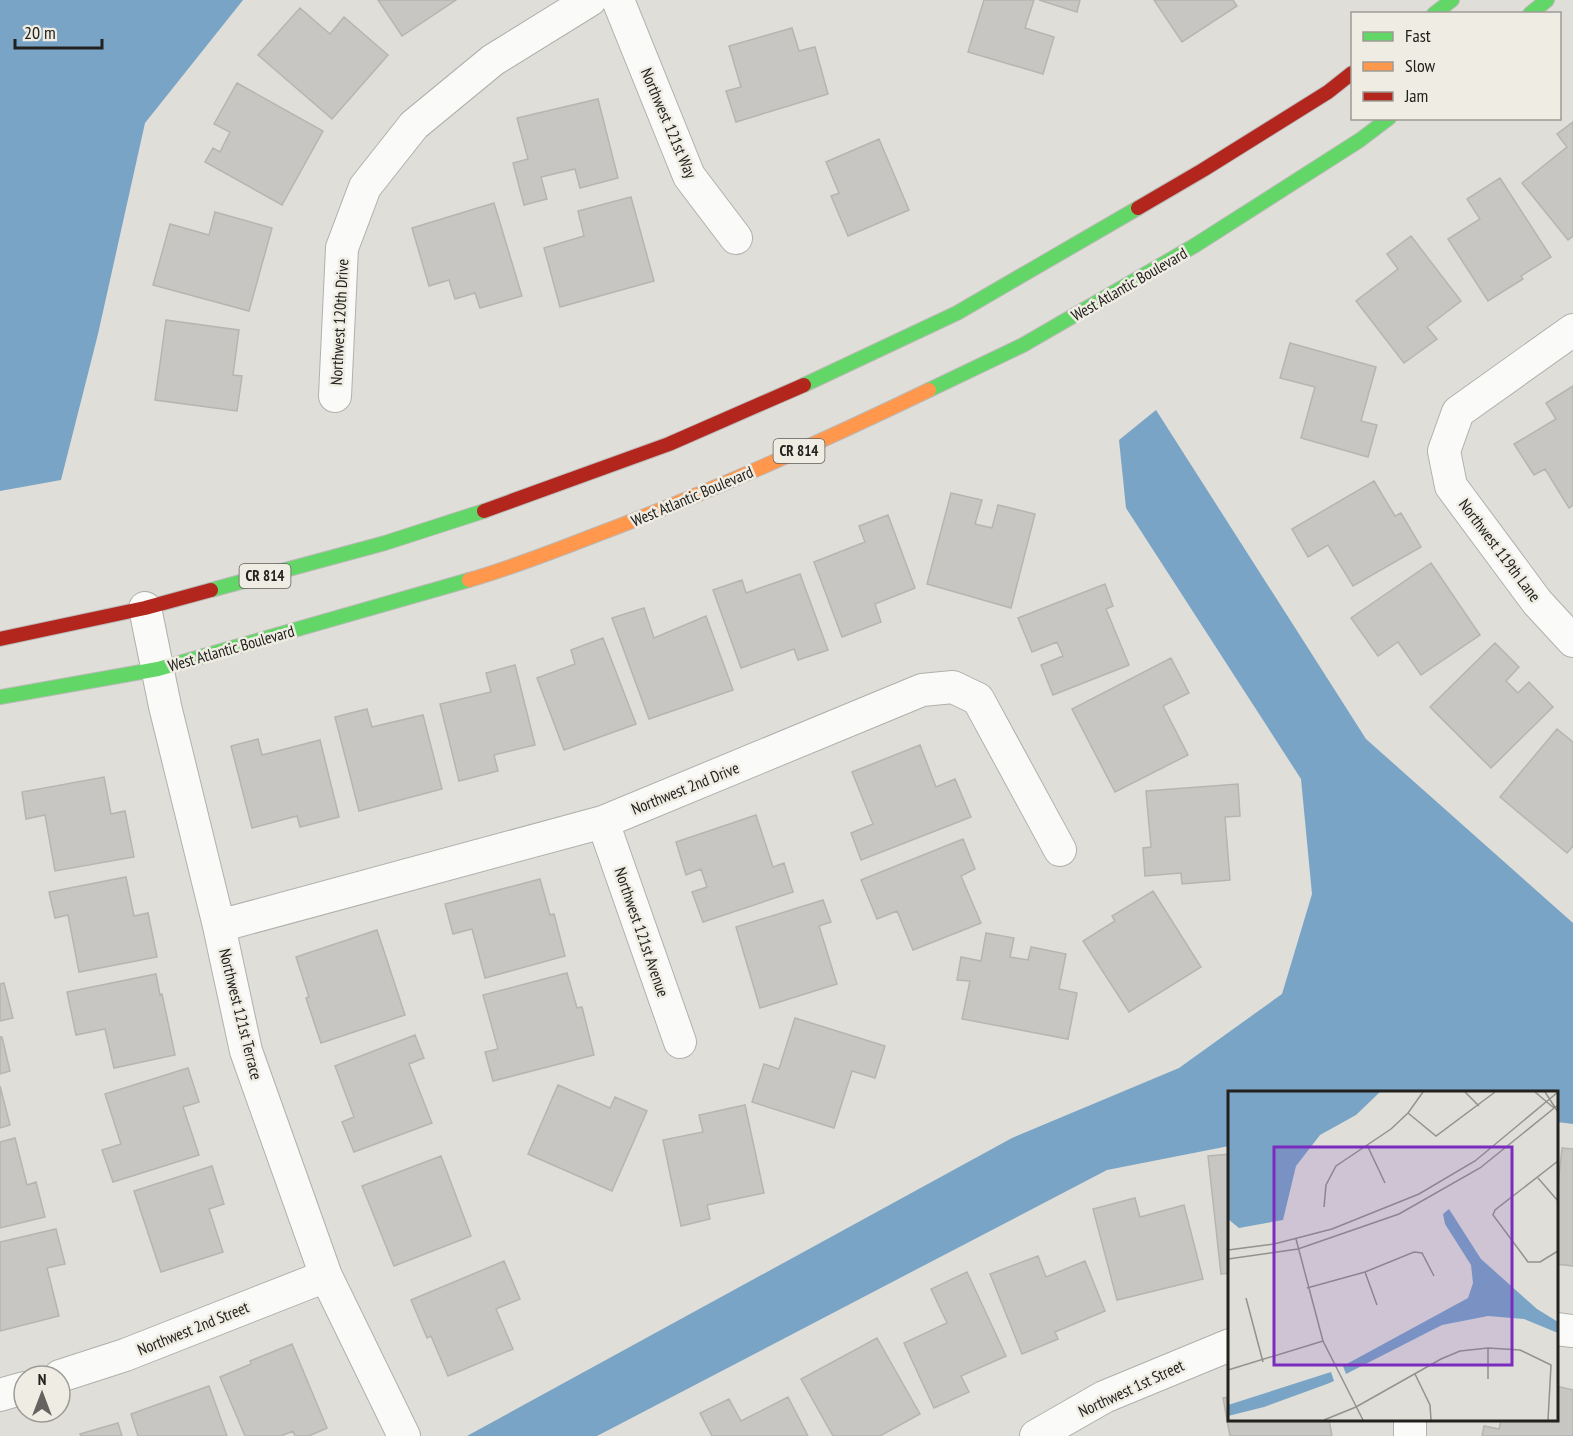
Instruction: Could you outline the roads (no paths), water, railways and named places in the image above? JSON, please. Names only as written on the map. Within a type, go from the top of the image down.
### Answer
[{"type":"main road","points":[[1437,12],[1452,0]]},
{"type":"main road","points":[[1532,12],[1547,0]]},
{"type":"main road","name":"CR 814","points":[[0,639],[145,608],[385,543],[520,499],[669,444],[791,391],[957,313],[1203,171],[1351,75]]},
{"type":"main road","name":"West Atlantic Boulevard","points":[[0,697],[158,669],[500,571],[655,513],[825,440],[1023,345],[1194,246],[1360,140],[1386,120]]},
{"type":"street","name":"Northwest 120th Drive","points":[[335,396],[342,248],[365,187],[414,125],[493,60],[590,0]]},
{"type":"street","name":"Northwest 121st Way","points":[[618,0],[689,176],[736,238]]},
{"type":"street","name":"Northwest 119th Lane","points":[[1573,330],[1458,412],[1444,451],[1451,486],[1537,602],[1573,641]]},
{"type":"street","name":"Northwest 121st Terrace","points":[[145,608],[246,1051],[326,1276],[404,1436]]},
{"type":"street","name":"Northwest 2nd Drive","points":[[219,926],[603,822],[922,690],[953,687],[978,699],[1060,849]]},
{"type":"street","name":"Northwest 121st Avenue","points":[[603,822],[680,1042]]},
{"type":"street","name":"Northwest 2nd Street","points":[[72,1372],[125,1355],[326,1276]]},
{"type":"street","points":[[1558,1329],[1573,1331]]},
{"type":"street","name":"Northwest 1st Street","points":[[1036,1436],[1104,1397],[1228,1346]]},
{"type":"water","points":[[0,0],[243,0],[145,123],[98,334],[61,480],[0,491]]},
{"type":"water","points":[[1156,410],[1366,739],[1573,923],[1573,1124],[1558,1122],[1558,1091],[1228,1091],[1228,1146],[1107,1170],[597,1436],[467,1436],[1012,1138],[1179,1068],[1282,994],[1312,894],[1301,779],[1126,508],[1119,440]]}]
